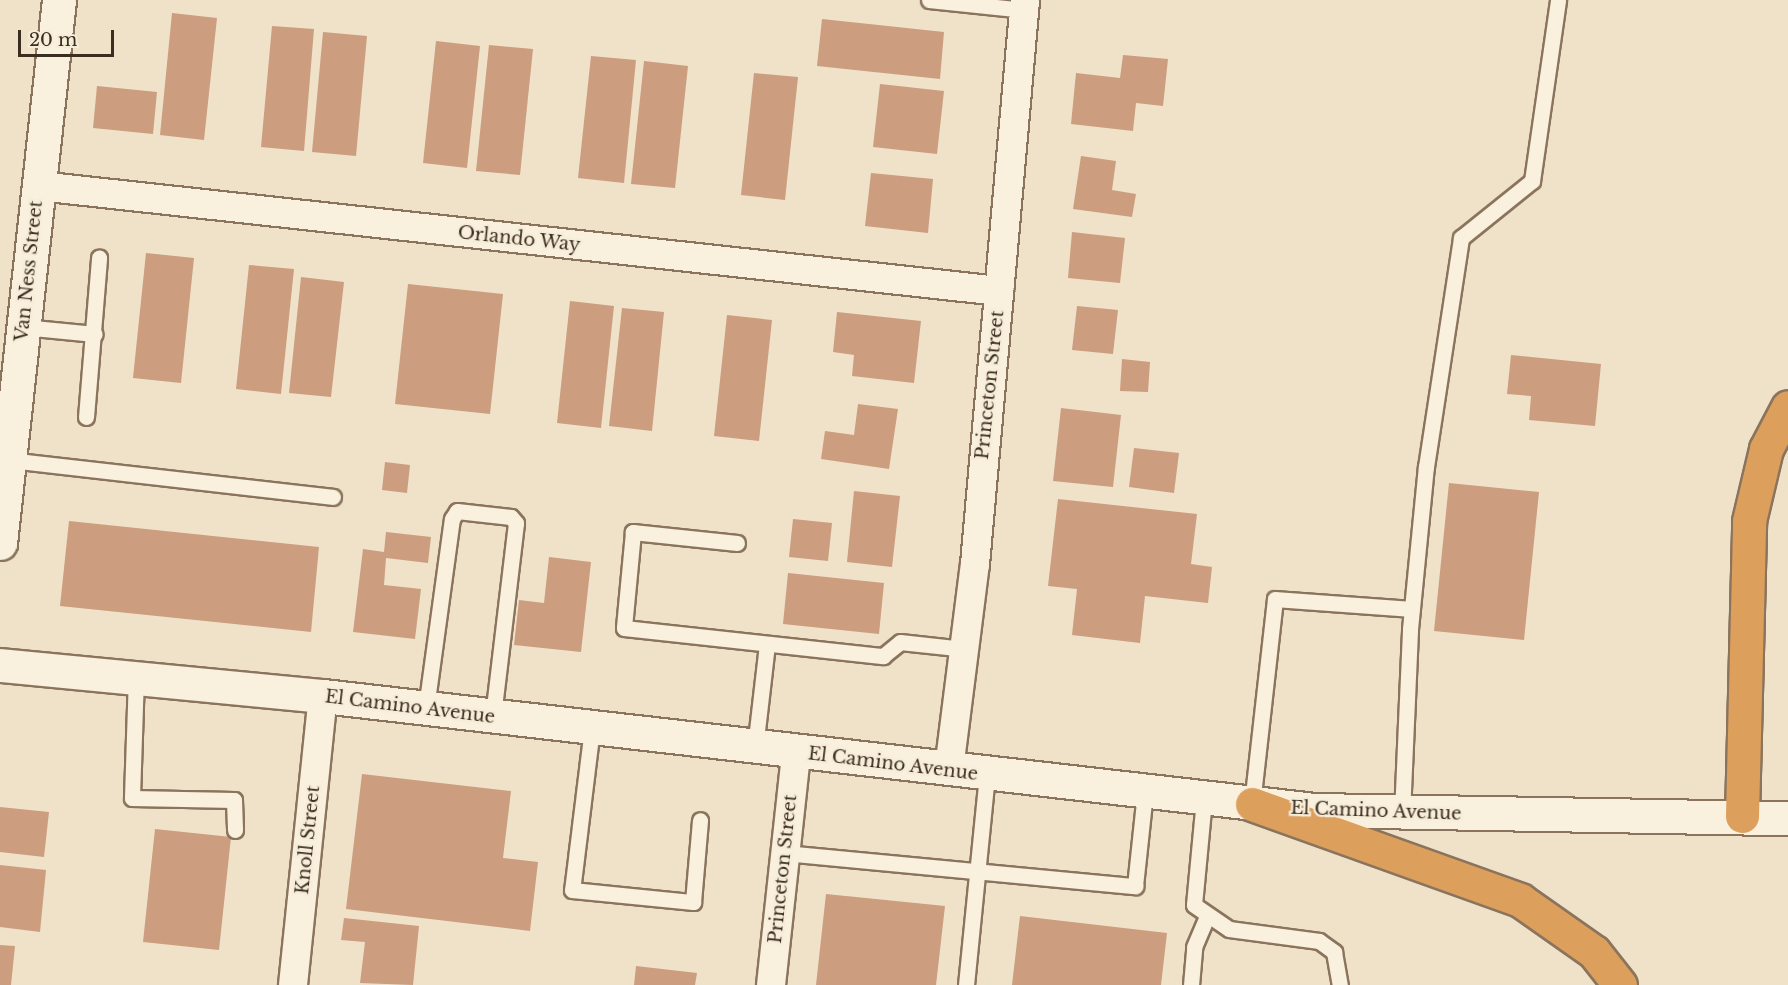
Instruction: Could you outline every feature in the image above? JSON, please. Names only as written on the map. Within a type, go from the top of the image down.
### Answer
[{"type":"highway","points":[[1743,816],[1749,521],[1766,449],[1788,407]]},
{"type":"highway","points":[[1252,804],[1520,900],[1593,952],[1620,985]]},
{"type":"main road","name":"Van Ness Street","points":[[0,543],[9,460],[7,412],[23,327],[59,0]]},
{"type":"main road","name":"El Camino Avenue","points":[[0,665],[136,676],[323,696],[796,753],[1252,804],[1402,814],[1788,818]]},
{"type":"street","name":"Princeton Street","points":[[949,769],[964,649],[1024,5]]},
{"type":"street","name":"Orlando Way","points":[[39,186],[999,291]]},
{"type":"street","name":"Knoll Street","points":[[293,985],[323,696]]},
{"type":"street","name":"Princeton Street","points":[[771,985],[796,753]]},
{"type":"lane","points":[[929,0],[1024,5]]},
{"type":"lane","points":[[1402,814],[1412,609],[1426,467],[1461,238],[1532,181],[1558,0]]},
{"type":"lane","points":[[86,417],[99,258]]},
{"type":"lane","points":[[23,327],[94,334]]},
{"type":"lane","points":[[9,460],[333,497]]},
{"type":"lane","points":[[426,708],[452,519],[458,511],[511,517],[516,523],[493,717]]},
{"type":"lane","points":[[737,543],[633,532],[624,628],[884,656],[900,642],[964,649]]},
{"type":"lane","points":[[1252,804],[1275,599],[1412,609]]},
{"type":"lane","points":[[755,748],[767,645]]},
{"type":"lane","points":[[136,676],[132,798],[234,800],[235,830]]},
{"type":"lane","points":[[592,728],[572,891],[693,902],[700,820]]},
{"type":"lane","points":[[966,985],[987,775]]},
{"type":"lane","points":[[784,853],[978,868],[1135,886],[1146,793]]},
{"type":"lane","points":[[1204,799],[1193,889],[1194,906],[1229,929],[1319,941],[1334,952],[1340,985]]},
{"type":"lane","points":[[1191,985],[1194,947],[1207,916]]},
{"type":"building","points":[[172,13],[217,18],[204,140],[160,135]]},
{"type":"building","points":[[822,19],[944,32],[940,79],[817,66]]},
{"type":"building","points":[[272,26],[314,29],[304,151],[261,147]]},
{"type":"building","points":[[323,32],[367,36],[356,156],[312,152]]},
{"type":"building","points":[[436,41],[480,46],[467,168],[423,163]]},
{"type":"building","points":[[489,45],[533,49],[520,175],[476,171]]},
{"type":"building","points":[[1123,55],[1168,59],[1163,106],[1136,103],[1133,131],[1071,124],[1076,73],[1120,78]]},
{"type":"building","points":[[591,56],[636,60],[624,183],[578,178]]},
{"type":"building","points":[[644,61],[688,66],[675,188],[631,184]]},
{"type":"building","points":[[754,73],[798,77],[785,200],[741,195]]},
{"type":"building","points":[[880,84],[944,91],[937,154],[873,147]]},
{"type":"building","points":[[97,86],[157,92],[153,134],[93,128]]},
{"type":"building","points":[[1081,156],[1116,161],[1112,190],[1136,194],[1132,217],[1073,209]]},
{"type":"building","points":[[871,173],[933,179],[928,233],[865,226]]},
{"type":"building","points":[[1072,232],[1125,238],[1120,283],[1068,278]]},
{"type":"building","points":[[146,253],[194,258],[181,383],[133,378]]},
{"type":"building","points":[[249,265],[294,269],[281,394],[236,389]]},
{"type":"building","points":[[301,277],[344,282],[331,397],[289,393]]},
{"type":"building","points":[[408,284],[503,294],[490,414],[395,404]]},
{"type":"building","points":[[570,301],[614,306],[601,428],[557,423]]},
{"type":"building","points":[[1077,306],[1118,310],[1113,354],[1072,350]]},
{"type":"building","points":[[622,308],[664,312],[652,431],[609,426]]},
{"type":"building","points":[[837,312],[921,321],[914,383],[852,376],[854,355],[833,352]]},
{"type":"building","points":[[727,315],[772,320],[759,441],[714,436]]},
{"type":"building","points":[[1511,355],[1601,364],[1595,426],[1529,420],[1531,396],[1507,394]]},
{"type":"building","points":[[1122,359],[1150,362],[1148,392],[1120,391]]},
{"type":"building","points":[[858,404],[898,409],[889,469],[821,459],[825,431],[854,435]]},
{"type":"building","points":[[1061,408],[1121,415],[1113,487],[1053,481]]},
{"type":"building","points":[[1134,448],[1179,453],[1174,493],[1129,487]]},
{"type":"building","points":[[385,462],[410,465],[407,493],[382,490]]},
{"type":"building","points":[[1449,483],[1539,492],[1524,640],[1434,631]]},
{"type":"building","points":[[854,491],[900,496],[892,567],[847,562]]},
{"type":"building","points":[[1058,499],[1197,514],[1191,564],[1212,567],[1208,603],[1145,596],[1140,643],[1072,635],[1077,589],[1048,586]]},
{"type":"building","points":[[793,519],[832,523],[828,561],[789,557]]},
{"type":"building","points":[[69,521],[319,547],[311,632],[60,606]]},
{"type":"building","points":[[386,532],[431,537],[428,563],[386,558],[384,585],[421,589],[415,639],[353,632],[363,549],[384,552]]},
{"type":"building","points":[[549,557],[591,562],[581,652],[514,645],[519,600],[544,603]]},
{"type":"building","points":[[788,573],[884,583],[879,634],[783,624]]},
{"type":"building","points":[[362,774],[511,791],[503,858],[538,862],[530,931],[346,909]]},
{"type":"building","points":[[0,807],[49,812],[44,857],[0,852]]},
{"type":"building","points":[[155,829],[231,837],[219,950],[143,942]]},
{"type":"building","points":[[0,865],[46,870],[40,932],[0,927]]},
{"type":"building","points":[[826,894],[945,906],[936,985],[816,985]]},
{"type":"building","points":[[1020,916],[1167,933],[1161,985],[1012,985]]},
{"type":"building","points":[[344,918],[419,926],[413,985],[360,983],[365,942],[341,940]]},
{"type":"building","points":[[0,945],[15,946],[11,985],[0,985]]},
{"type":"building","points":[[636,966],[697,973],[695,985],[634,985]]}]
